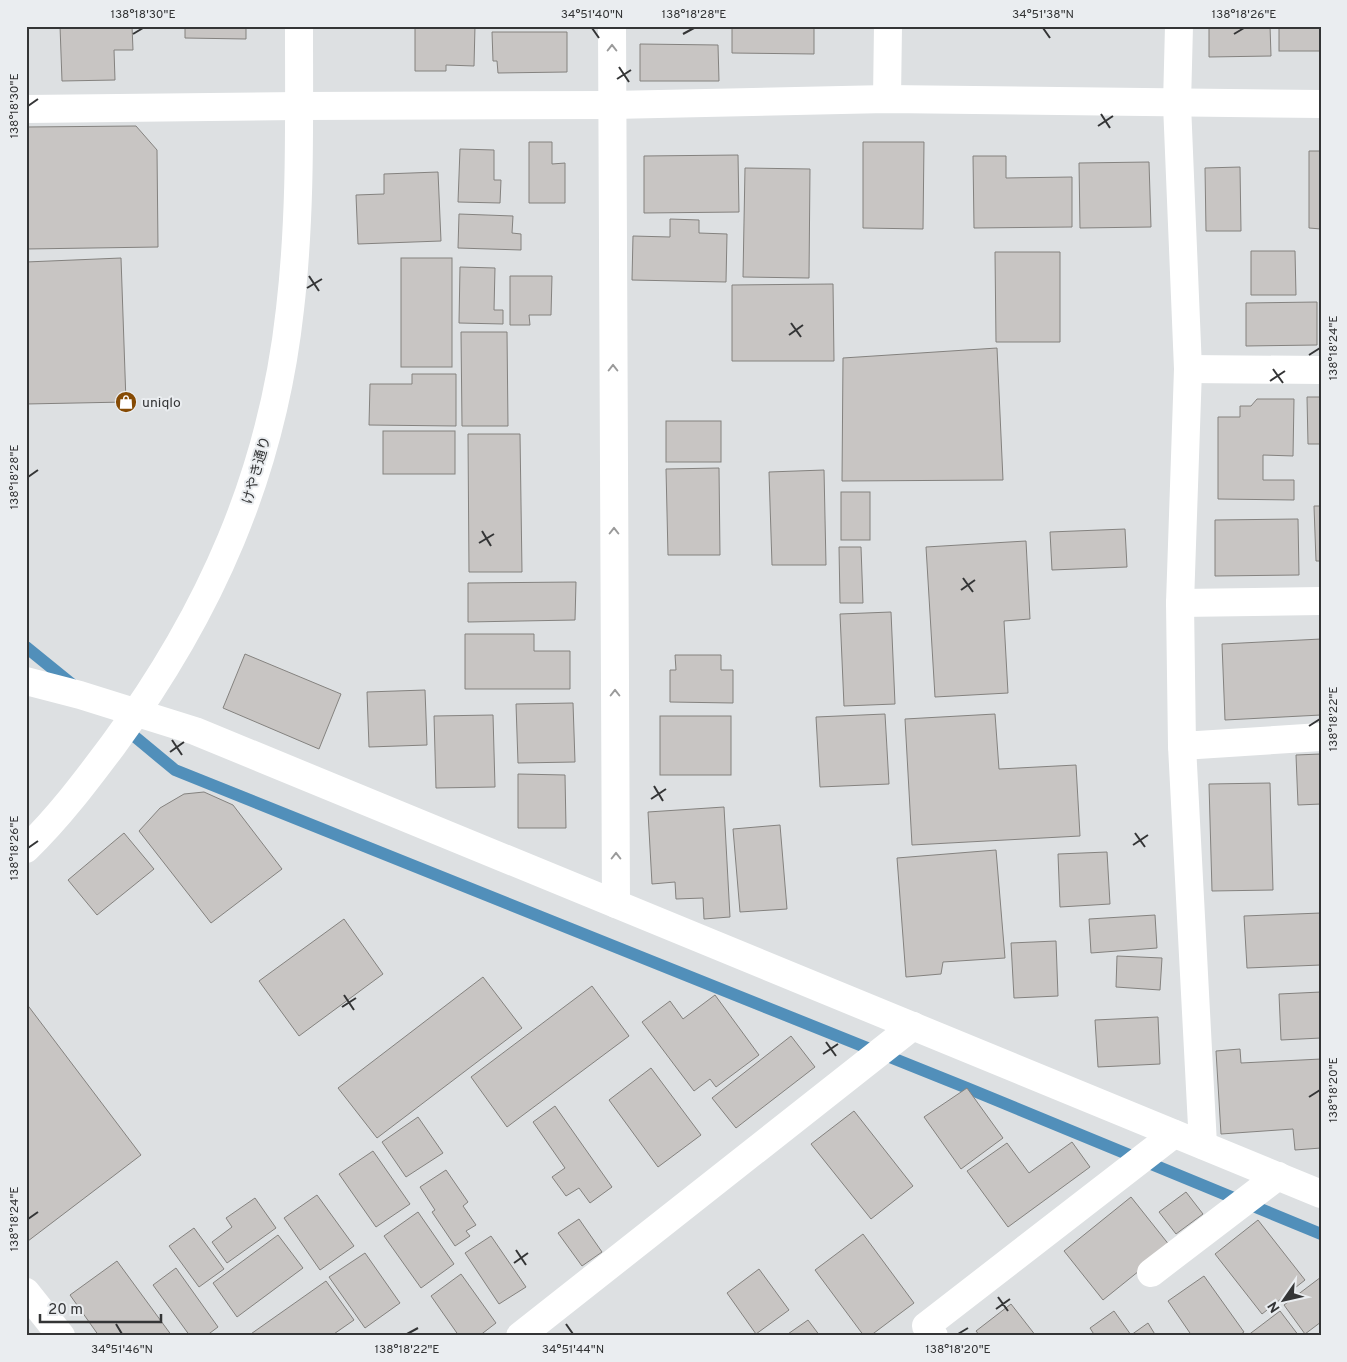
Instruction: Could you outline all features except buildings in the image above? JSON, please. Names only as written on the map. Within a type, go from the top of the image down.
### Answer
[{"type":"street","name":"けやき通り","points":[[26,849],[59,814],[137,712],[166,667],[211,589],[249,500],[273,410],[290,312],[296,244],[299,26]]},
{"type":"street","points":[[612,26],[616,904]]},
{"type":"street","points":[[887,99],[888,26]]},
{"type":"street","points":[[1179,26],[1177,104],[1188,369],[1180,603],[1182,746],[1203,1146]]},
{"type":"street","points":[[26,109],[612,105],[887,99],[1177,104],[1321,104]]},
{"type":"street","points":[[1188,369],[1321,370]]},
{"type":"street","points":[[1180,603],[1321,601]]},
{"type":"street","points":[[26,681],[137,712],[195,731],[1321,1194]]},
{"type":"street","points":[[1182,746],[1321,737]]},
{"type":"street","points":[[520,1336],[913,1026]]},
{"type":"street","points":[[934,1336],[926,1326],[1174,1134]]},
{"type":"street","points":[[1151,1273],[1278,1176]]},
{"type":"street","points":[[26,1292],[61,1336]]},
{"type":"waterway","points":[[26,647],[74,686]]},
{"type":"waterway","points":[[122,726],[175,770],[967,1088],[1321,1234]]},
{"type":"place","name":"uniqlo","points":[[126,402]]}]
